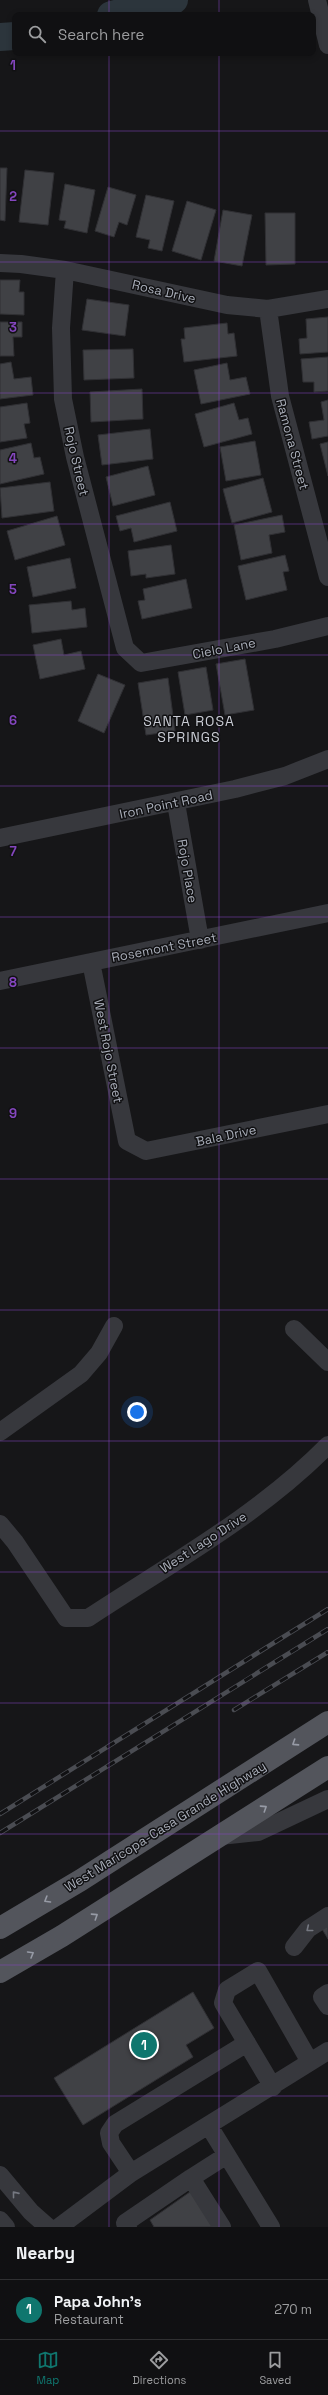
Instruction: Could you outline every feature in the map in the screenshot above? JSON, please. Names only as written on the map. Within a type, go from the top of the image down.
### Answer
[{"type":"main road","name":"West Maricopa-Casa Grande Highway","points":[[0,1928],[81,1880],[328,1722]]},
{"type":"main road","points":[[0,1972],[62,1936],[328,1767]]},
{"type":"street","points":[[317,0],[328,45]]},
{"type":"street","name":"Rosa Drive","points":[[0,264],[21,264],[65,270],[227,306],[268,309],[328,299]]},
{"type":"street","name":"Rojo Street","points":[[65,270],[61,328],[63,399],[75,457],[125,648]]},
{"type":"street","name":"Ramona Street","points":[[268,309],[280,396],[328,577]]},
{"type":"street","name":"Cielo Lane","points":[[125,648],[141,663],[275,639],[328,626]]},
{"type":"street","name":"Iron Point Road","points":[[0,838],[176,803],[285,776],[328,759]]},
{"type":"street","name":"Rojo Place","points":[[176,803],[200,940]]},
{"type":"street","name":"Rosemont Street","points":[[0,981],[328,913]]},
{"type":"street","name":"West Rojo Street","points":[[91,962],[126,1141]]},
{"type":"street","name":"Bala Drive","points":[[126,1141],[146,1151],[328,1114]]},
{"type":"street","points":[[0,1432],[81,1374],[99,1353],[114,1326]]},
{"type":"street","points":[[294,1329],[328,1362]]},
{"type":"street","name":"West Lago Drive","points":[[0,1524],[66,1618],[88,1618],[241,1517],[299,1474],[328,1445]]},
{"type":"street","points":[[219,1836],[258,1832],[328,1799]]},
{"type":"street","points":[[294,1947],[308,1929],[328,1916]]},
{"type":"street","points":[[272,2087],[223,2003],[227,1990],[258,1971],[310,2062]]},
{"type":"street","points":[[328,1993],[322,1997],[328,2006]]},
{"type":"street","points":[[132,2173],[111,2143],[109,2133],[115,2124],[247,2043]]},
{"type":"street","points":[[59,2227],[132,2173],[328,2051]]},
{"type":"street","points":[[209,2126],[271,2227]]},
{"type":"street","points":[[128,2227],[126,2223],[227,2155]]},
{"type":"street","points":[[0,2175],[31,2212],[48,2227]]},
{"type":"street","points":[[191,2178],[222,2227]]},
{"type":"street","points":[[0,2220],[6,2227]]},
{"type":"building","points":[[0,168],[7,168],[5,221],[0,220]]},
{"type":"building","points":[[25,170],[54,173],[48,225],[19,222]]},
{"type":"building","points":[[65,184],[95,190],[87,233],[64,228],[66,221],[59,220]]},
{"type":"building","points":[[108,187],[136,195],[127,225],[119,222],[114,237],[95,231]]},
{"type":"building","points":[[146,195],[174,201],[162,251],[148,248],[150,240],[136,237]]},
{"type":"building","points":[[187,201],[216,210],[201,260],[172,251]]},
{"type":"building","points":[[223,210],[252,215],[242,266],[214,261]]},
{"type":"building","points":[[265,213],[295,213],[295,264],[266,265]]},
{"type":"building","points":[[0,280],[20,280],[19,292],[24,292],[24,315],[0,314]]},
{"type":"building","points":[[87,299],[129,305],[125,336],[82,330]]},
{"type":"building","points":[[328,317],[328,352],[300,354],[299,339],[307,338],[306,319]]},
{"type":"building","points":[[0,322],[22,322],[22,337],[13,337],[14,356],[0,356]]},
{"type":"building","points":[[227,323],[228,334],[234,333],[237,356],[184,362],[181,339],[185,339],[184,328]]},
{"type":"building","points":[[133,349],[134,378],[84,380],[83,350]]},
{"type":"building","points":[[328,357],[328,391],[314,392],[314,382],[303,382],[301,359]]},
{"type":"building","points":[[11,362],[14,379],[31,377],[33,395],[0,399],[0,364]]},
{"type":"building","points":[[227,363],[230,380],[246,377],[250,394],[201,404],[194,370]]},
{"type":"building","points":[[142,389],[143,419],[91,422],[90,392]]},
{"type":"building","points":[[328,400],[328,436],[312,439],[309,422],[324,420],[321,402]]},
{"type":"building","points":[[27,403],[30,423],[24,424],[27,438],[0,442],[0,407]]},
{"type":"building","points":[[234,403],[239,420],[248,418],[252,434],[204,447],[195,414]]},
{"type":"building","points":[[150,429],[153,459],[102,465],[98,435]]},
{"type":"building","points":[[255,441],[261,475],[226,481],[220,447]]},
{"type":"building","points":[[328,442],[328,476],[320,444]]},
{"type":"building","points":[[31,443],[34,458],[40,457],[44,474],[0,484],[0,450]]},
{"type":"building","points":[[148,466],[155,495],[113,506],[106,477]]},
{"type":"building","points":[[263,478],[272,512],[232,523],[223,489]]},
{"type":"building","points":[[50,482],[54,511],[2,518],[0,488]]},
{"type":"building","points":[[170,502],[177,531],[134,542],[131,528],[120,531],[116,516]]},
{"type":"building","points":[[282,515],[285,532],[269,535],[272,553],[241,560],[234,525]]},
{"type":"building","points":[[57,516],[65,545],[15,560],[7,531]]},
{"type":"building","points":[[171,545],[175,574],[146,578],[146,574],[131,576],[128,551]]},
{"type":"building","points":[[285,555],[289,571],[283,572],[287,590],[246,600],[238,566]]},
{"type":"building","points":[[70,558],[76,588],[33,597],[27,567]]},
{"type":"building","points":[[186,579],[192,608],[142,619],[138,601],[145,600],[143,589]]},
{"type":"building","points":[[71,601],[72,610],[85,608],[87,627],[32,633],[29,605]]},
{"type":"building","points":[[61,639],[64,655],[81,651],[85,669],[40,679],[33,645]]},
{"type":"building","points":[[245,659],[254,710],[225,715],[216,664]]},
{"type":"building","points":[[206,667],[213,710],[185,715],[178,672]]},
{"type":"building","points":[[98,674],[125,685],[104,733],[78,721]]},
{"type":"building","points":[[168,678],[175,731],[146,735],[138,683]]},
{"type":"building","points":[[328,1925],[328,1939],[322,1929]]},
{"type":"building","points":[[193,1992],[214,2028],[186,2045],[193,2057],[83,2125],[54,2078]]},
{"type":"building","points":[[197,2187],[217,2227],[154,2227],[150,2220]]},
{"type":"waterway","points":[[124,12],[174,0]]},
{"type":"waterway","points":[[0,37],[12,36]]},
{"type":"railway","points":[[0,1814],[328,1609]]},
{"type":"railway","points":[[0,1833],[328,1629]]},
{"type":"railway","points":[[234,1710],[328,1652]]},
{"type":"place","name":"Papa John's","points":[[144,2045]]},
{"type":"district","name":"SANTA ROSA SPRINGS","points":[[189,730]]}]
